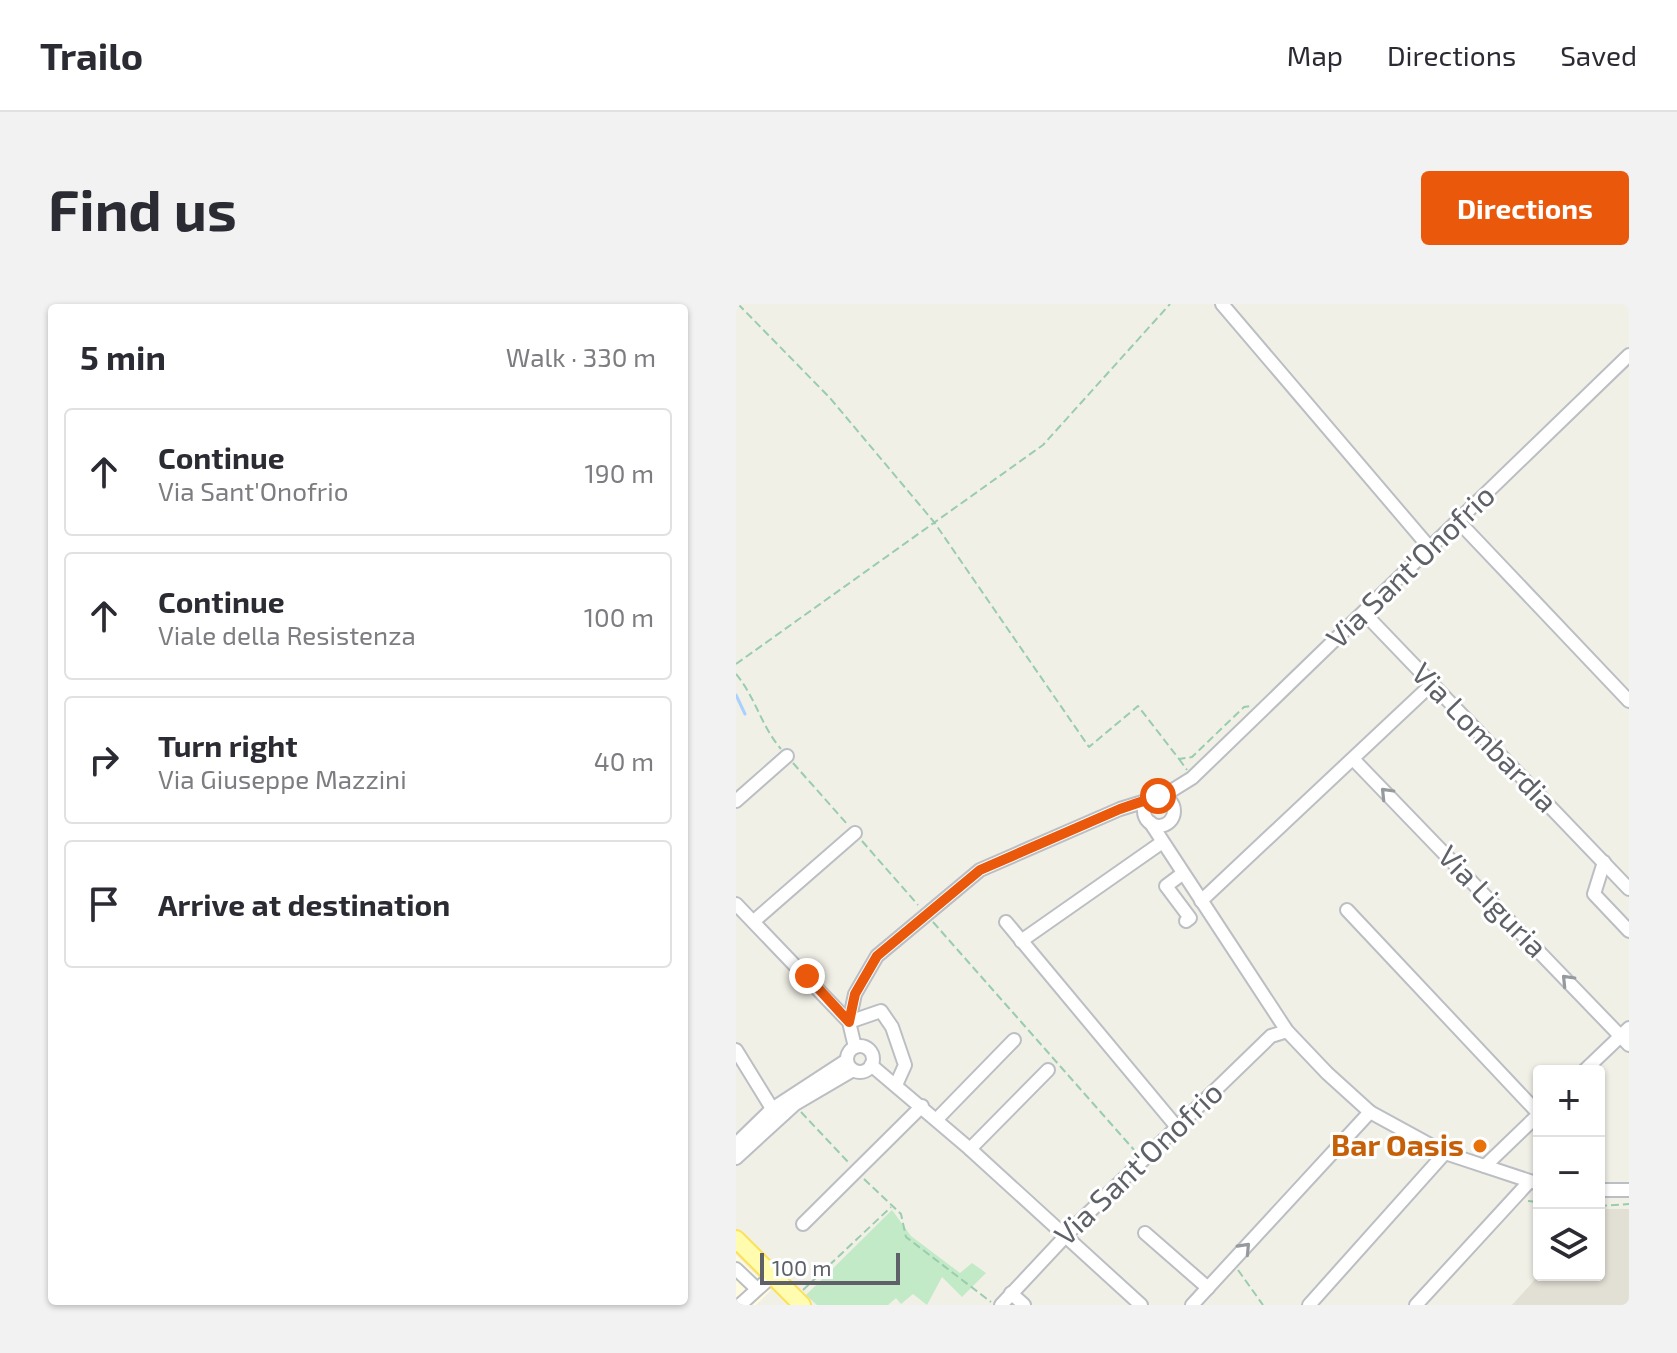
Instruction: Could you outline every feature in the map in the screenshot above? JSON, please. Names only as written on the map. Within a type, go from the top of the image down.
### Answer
[{"type":"main road","points":[[736,1239],[772,1276],[801,1299]]},
{"type":"street","points":[[1222,304],[1430,548]]},
{"type":"street","name":"Via Sant'Onofrio","points":[[849,1022],[863,975],[877,956],[980,870],[1122,808],[1163,796],[1268,705],[1629,355]]},
{"type":"street","points":[[1459,522],[1629,701]]},
{"type":"street","name":"Via Lombardia","points":[[1364,613],[1629,889]]},
{"type":"street","points":[[1201,901],[1432,684]]},
{"type":"street","points":[[736,801],[787,756]]},
{"type":"street","name":"Via Liguria","points":[[1354,760],[1626,1037]]},
{"type":"street","name":"Via Sant'Onofrio","points":[[1161,843],[1164,825],[1174,815],[1174,806],[1189,773]]},
{"type":"street","points":[[1163,796],[1174,806]]},
{"type":"street","points":[[1149,800],[1147,818],[1161,843],[1287,1031],[1370,1112],[1445,1153],[1533,1183]]},
{"type":"street","points":[[1122,808],[1164,825]]},
{"type":"street","points":[[754,921],[855,833]]},
{"type":"street","points":[[1021,941],[1161,843]]},
{"type":"street","points":[[1604,862],[1594,894],[1629,931]]},
{"type":"street","points":[[1182,874],[1166,886],[1190,918],[1186,921]]},
{"type":"street","points":[[736,904],[849,1022],[855,1047],[850,1065],[795,1104],[775,1114],[736,1158]]},
{"type":"street","points":[[1347,910],[1533,1108]]},
{"type":"street","points":[[1006,922],[1176,1126]]},
{"type":"street","points":[[849,1022],[881,1011],[892,1027],[905,1065],[896,1085]]},
{"type":"street","name":"Via Sant'Onofrio","points":[[998,1305],[1176,1126],[1271,1036],[1287,1031]]},
{"type":"street","points":[[1591,1065],[1626,1037]]},
{"type":"street","points":[[937,1119],[1014,1040]]},
{"type":"street","points":[[855,1047],[870,1050],[871,1065],[937,1119],[1141,1305]]},
{"type":"street","points":[[736,1050],[775,1114]]},
{"type":"street","points":[[850,1065],[863,1071],[871,1065]]},
{"type":"street","points":[[736,1144],[775,1114],[850,1065]]},
{"type":"street","points":[[970,1149],[1048,1070]]},
{"type":"street","points":[[803,1224],[922,1106]]},
{"type":"street","points":[[1192,1305],[1370,1112]]},
{"type":"street","points":[[1485,1166],[1533,1120]]},
{"type":"street","points":[[1309,1305],[1445,1153]]},
{"type":"street","points":[[1416,1305],[1533,1184]]},
{"type":"street","points":[[1605,1190],[1629,1190]]},
{"type":"street","points":[[1145,1233],[1208,1288]]},
{"type":"street","points":[[736,1269],[757,1289]]},
{"type":"street","points":[[740,1305],[772,1276]]},
{"type":"street","points":[[1011,1293],[1024,1305]]},
{"type":"path","points":[[738,304],[830,398],[934,522],[1089,747],[1138,706],[1189,773]]},
{"type":"path","points":[[736,664],[1043,445],[1170,304]]},
{"type":"path","points":[[736,674],[756,700],[765,731],[1139,1155]]},
{"type":"path","points":[[1179,759],[1192,757],[1244,707],[1268,705]]},
{"type":"path","points":[[795,1104],[856,1171],[901,1214],[906,1237],[998,1305]]},
{"type":"path","points":[[1518,1200],[1533,1201]]},
{"type":"path","points":[[1605,1206],[1629,1204]]},
{"type":"path","points":[[801,1299],[892,1206]]},
{"type":"path","points":[[1237,1269],[1263,1305]]},
{"type":"shaded area","points":[[1605,1209],[1629,1209],[1629,1305],[1512,1305],[1534,1281],[1605,1281]]},
{"type":"shaded area","points":[[736,1255],[771,1290],[756,1305],[736,1305]]},
{"type":"green space","points":[[892,1210],[911,1236],[960,1273],[972,1263],[986,1273],[962,1297],[942,1277],[927,1305],[913,1294],[901,1304],[896,1298],[888,1305],[817,1305],[806,1295]]},
{"type":"waterway","points":[[736,695],[745,714]]},
{"type":"place","name":"Bar Oasis","points":[[1480,1146]]},
{"type":"route","points":[[807,976],[849,1022],[863,975],[877,956],[980,870],[1120,809],[1158,796]]}]
